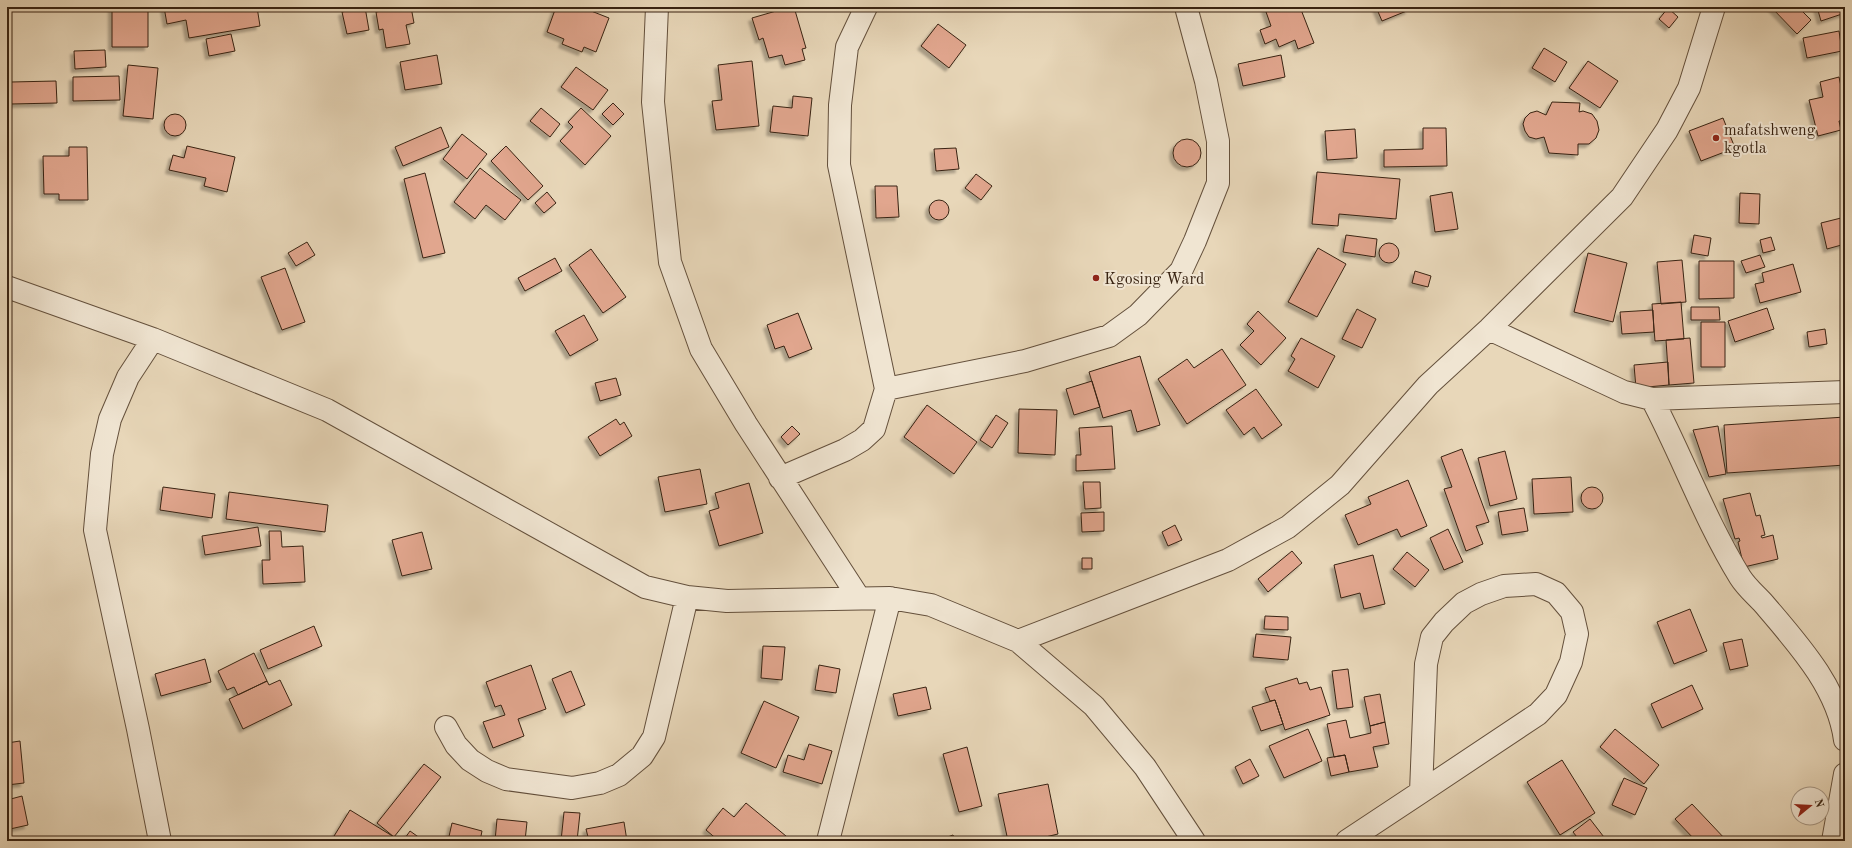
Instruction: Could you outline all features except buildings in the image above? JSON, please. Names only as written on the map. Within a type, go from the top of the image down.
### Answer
[{"type":"street","points":[[657,7],[653,102],[670,262],[701,349],[780,478],[859,598]]},
{"type":"street","points":[[780,478],[845,450],[862,440],[874,429],[886,388],[839,165],[840,105],[848,47],[866,7]]},
{"type":"street","points":[[886,388],[1025,361],[1109,336],[1138,315],[1181,271],[1195,242],[1218,183],[1218,142],[1206,80],[1186,7]]},
{"type":"street","points":[[1018,641],[1228,560],[1288,527],[1340,485],[1428,385],[1489,329],[1622,197],[1667,130],[1689,88],[1714,7]]},
{"type":"street","points":[[7,287],[153,339],[327,410],[645,586],[687,597],[727,602],[890,598],[932,605],[1018,641],[1094,706],[1145,767],[1193,841]]},
{"type":"street","points":[[1489,329],[1624,392],[1652,399],[1845,392]]},
{"type":"street","points":[[153,339],[128,377],[110,419],[102,454],[95,530],[138,729],[160,841]]},
{"type":"street","points":[[1652,399],[1670,433],[1710,524],[1739,576],[1748,590],[1761,601],[1817,671],[1842,721],[1845,740]]},
{"type":"street","points":[[1347,841],[1421,792],[1538,714],[1556,695],[1571,662],[1576,634],[1572,612],[1556,593],[1536,584],[1504,586],[1481,594],[1464,604],[1444,622],[1432,637],[1426,664],[1421,792]]},
{"type":"street","points":[[446,727],[456,745],[470,760],[488,771],[506,779],[572,788],[600,783],[619,775],[642,756],[654,737],[687,597]]},
{"type":"street","points":[[828,841],[890,598]]},
{"type":"street","points":[[1833,841],[1845,774]]},
{"type":"place","name":"mafatshweng kgotla","points":[[1716,138]]},
{"type":"place","name":"Kgosing Ward","points":[[1096,278]]}]
